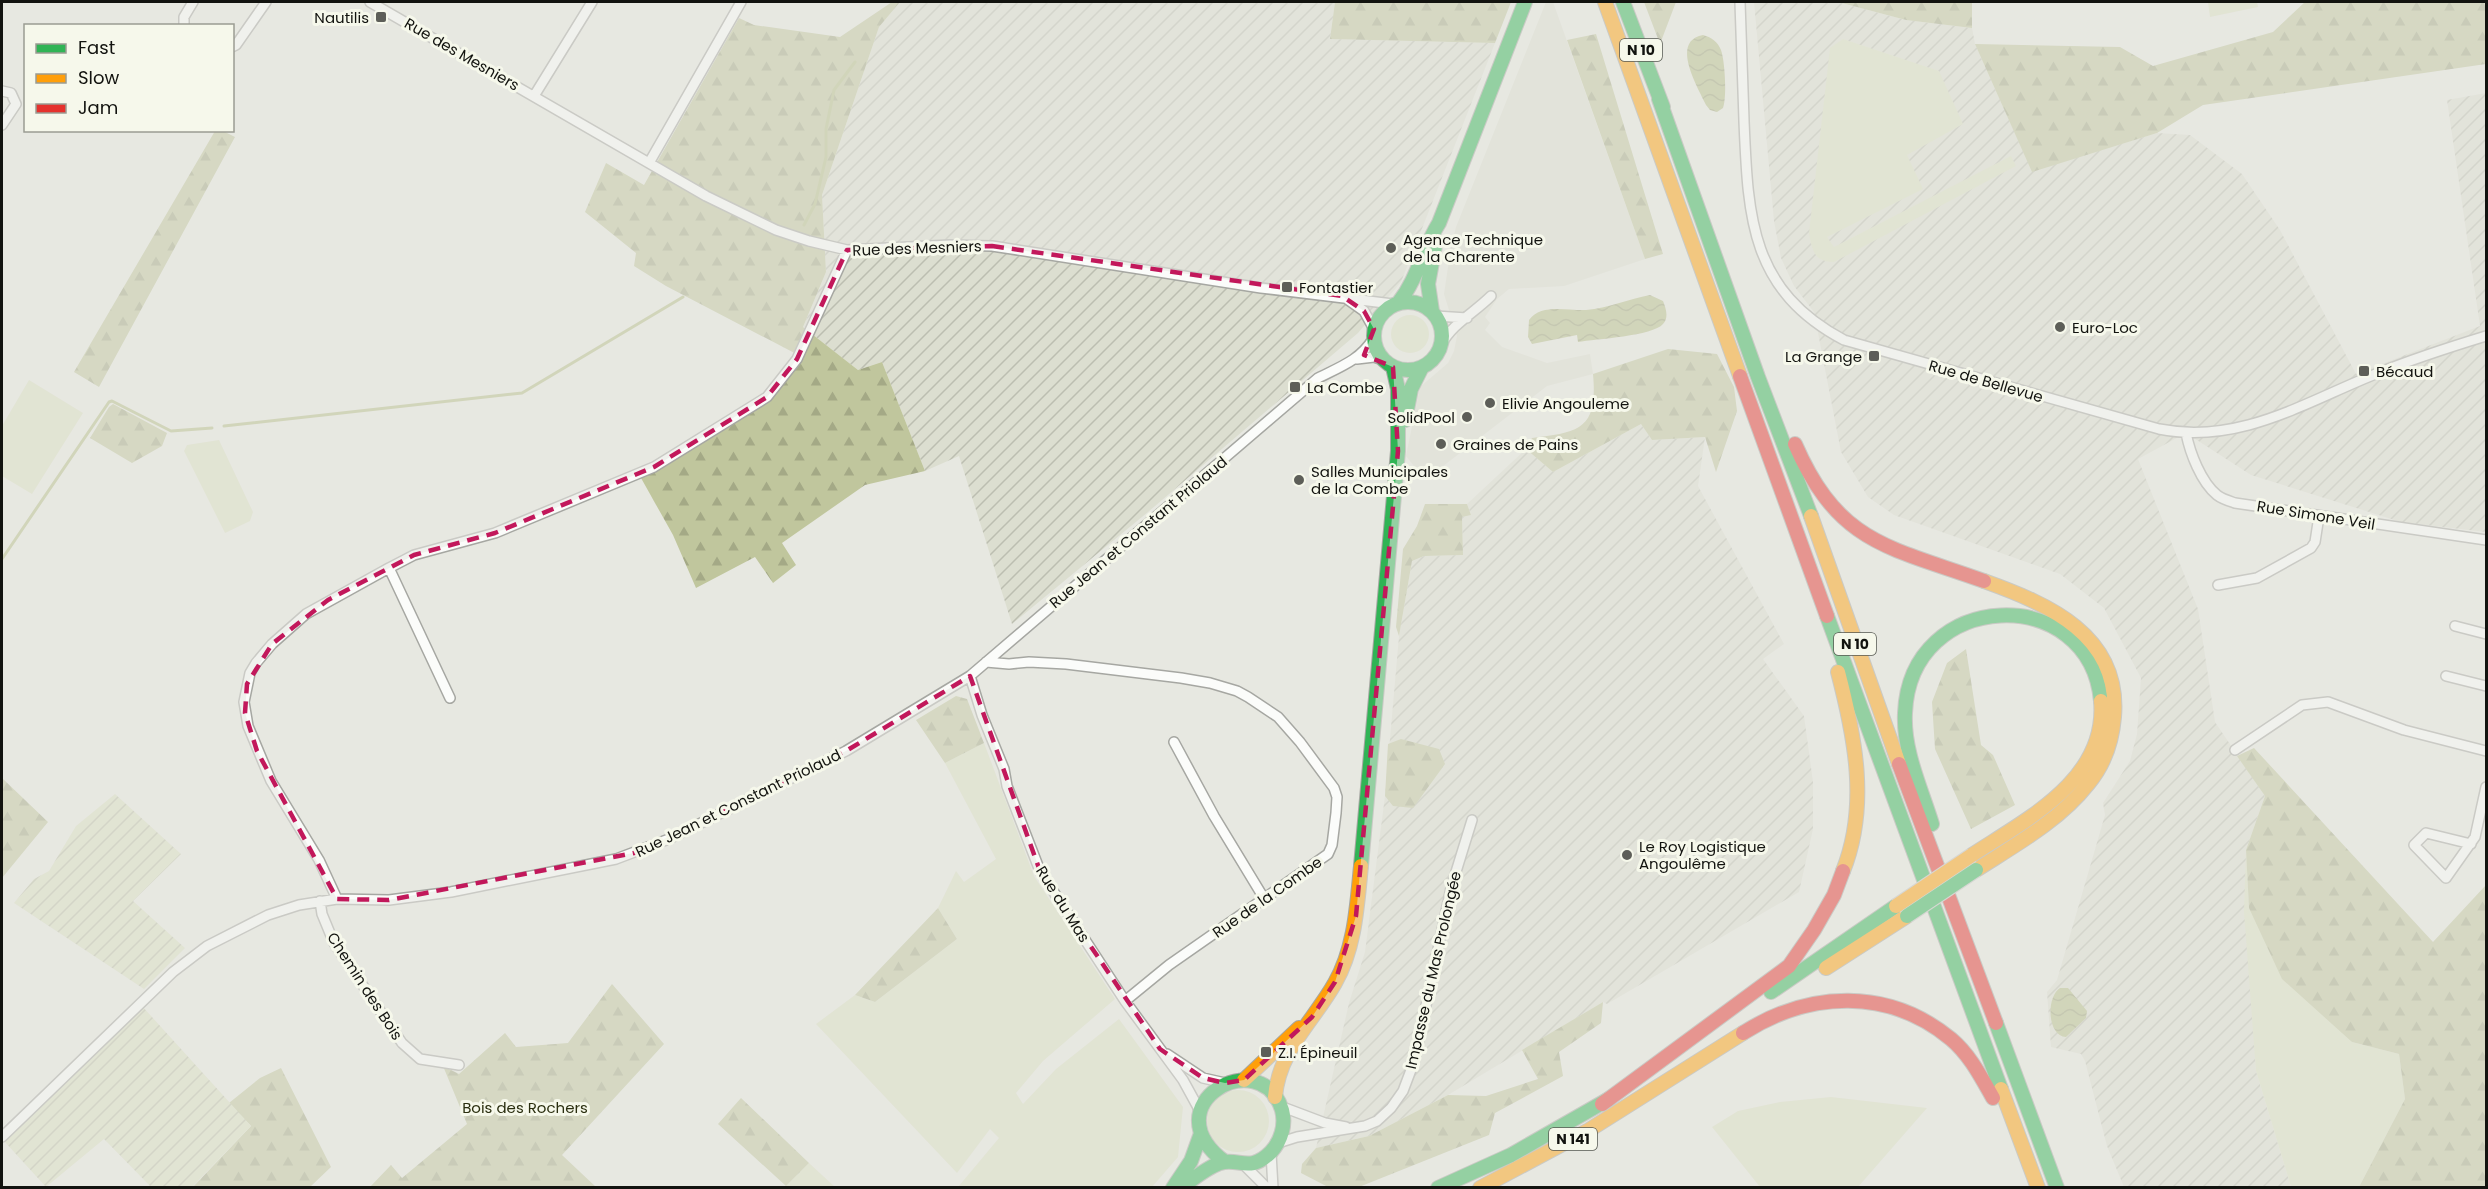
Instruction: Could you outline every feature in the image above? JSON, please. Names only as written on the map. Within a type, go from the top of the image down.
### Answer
[{"type":"main road","points":[[1278,1101],[1262,1085],[1244,1080],[1225,1083],[1209,1094],[1200,1111],[1198,1119],[1200,1136],[1210,1152],[1225,1162],[1244,1165],[1254,1163],[1274,1148],[1284,1125],[1278,1101],[1277,1077],[1281,1065],[1340,973],[1356,916],[1398,451],[1398,388],[1388,363],[1376,350],[1374,334],[1381,314],[1396,303],[1412,284],[1430,238],[1439,223],[1525,2]]},
{"type":"main road","name":"N 10","points":[[1605,2],[1917,863],[2038,1188]]},
{"type":"main road","name":"N 10","points":[[1623,2],[1758,377],[1806,501],[1868,680],[2057,1188]]},
{"type":"main road","points":[[1658,1086],[1711,1046],[2015,844],[2076,798],[2101,764],[2109,746],[2114,723],[2115,700],[2109,673],[2099,651],[2084,633],[2053,610],[2027,598],[1885,547],[1854,529],[1829,505],[1801,458],[1659,99]]},
{"type":"main road","points":[[1388,363],[1413,370],[1422,367],[1437,354],[1441,345],[1442,335],[1429,294],[1429,274],[1439,223]]},
{"type":"main road","points":[[1396,303],[1411,301],[1422,304],[1434,314]]},
{"type":"main road","points":[[1398,451],[1411,389],[1422,367]]},
{"type":"main road","points":[[1602,1104],[1789,966],[1812,935],[1837,891],[1850,855],[1858,814],[1856,742],[1845,696],[1776,470]]},
{"type":"main road","points":[[1602,1104],[1803,971],[1896,906],[1972,855],[2058,796],[2081,772],[2092,754],[2100,732],[2103,708],[2100,687],[2092,664],[2080,646],[2062,631],[2040,620],[2018,614],[1995,613],[1974,617],[1952,628],[1931,645],[1918,662],[1906,700],[1905,717],[1911,754],[1991,1012]]},
{"type":"main road","points":[[1658,1086],[1762,1020],[1793,1006],[1809,1002],[1845,999],[1881,1003],[1901,1009],[1931,1024],[1946,1035],[1971,1060],[1987,1084],[2030,1188]]},
{"type":"main road","points":[[1244,1080],[1312,1017]]},
{"type":"main road","name":"N 141","points":[[1480,1188],[1562,1145],[1658,1086]]},
{"type":"main road","name":"N 141","points":[[1438,1188],[1511,1155],[1602,1104]]},
{"type":"main road","points":[[1173,1188],[1191,1161],[1200,1136]]},
{"type":"main road","points":[[1181,1188],[1225,1162]]},
{"type":"street","points":[[184,24],[184,17],[194,2]]},
{"type":"street","points":[[234,46],[266,2]]},
{"type":"street","name":"Rue des Mesniers","points":[[370,2],[706,196],[764,225],[809,242],[847,250],[950,245],[992,246],[1252,286],[1396,303]]},
{"type":"street","points":[[534,96],[592,2]]},
{"type":"street","points":[[649,163],[741,2]]},
{"type":"street","name":"Rue de Bellevue","points":[[1740,2],[1750,206],[1761,252],[1785,295],[1806,316],[1844,340],[2159,429],[2186,433],[2209,433],[2234,430],[2274,417],[2377,374],[2487,336]]},
{"type":"street","points":[[2,91],[11,93],[16,104],[2,125]]},
{"type":"street","points":[[337,899],[319,860],[284,806],[257,750],[245,713],[247,684],[256,663],[291,626],[328,600],[389,567],[414,555],[504,530],[654,467],[766,397],[797,360],[847,250]]},
{"type":"street","points":[[1342,296],[1364,311],[1374,334]]},
{"type":"street","points":[[1441,345],[1450,329],[1467,318],[1491,296]]},
{"type":"street","points":[[1434,314],[1467,318]]},
{"type":"street","name":"Rue Jean et Constant Priolaud","points":[[2,1137],[147,995],[194,955],[223,937],[268,915],[283,909],[320,901],[403,899],[495,884],[639,852],[846,751],[970,676],[1318,378],[1357,359],[1366,351],[1374,334]]},
{"type":"street","name":"Rue Jean et Constant Priolaud","points":[[1357,359],[1374,357],[1388,363]]},
{"type":"street","name":"Rue Simone Veil","points":[[2186,433],[2207,484],[2218,496],[2235,503],[2487,540]]},
{"type":"street","points":[[2218,585],[2257,578],[2311,548],[2315,542],[2319,516]]},
{"type":"street","points":[[389,567],[450,698]]},
{"type":"street","points":[[2455,626],[2487,634]]},
{"type":"street","name":"Rue de la Combe","points":[[986,662],[1066,664],[1210,683],[1238,691],[1278,717],[1334,788],[1337,796],[1336,813],[1332,845],[1328,854],[1169,965],[1125,1001]]},
{"type":"street","name":"Rue du Mas","points":[[970,676],[982,715],[1004,769],[1007,786],[1040,871],[1125,1001],[1183,1080],[1200,1111]]},
{"type":"street","points":[[2446,676],[2487,686]]},
{"type":"street","points":[[2235,750],[2302,705],[2328,702],[2404,730],[2487,751]]},
{"type":"street","points":[[1174,742],[1214,816],[1265,900]]},
{"type":"street","points":[[2471,844],[2426,832],[2414,845],[2446,878],[2471,844],[2475,837],[2487,787]]},
{"type":"street","name":"Impasse du Mas Prolongée","points":[[1274,1148],[1297,1137],[1352,1128],[1377,1121],[1391,1108],[1402,1090],[1414,1062],[1451,888],[1472,820]]},
{"type":"street","name":"Chemin des Bois","points":[[320,901],[322,914],[334,943],[402,1043],[420,1059],[459,1065]]},
{"type":"street","name":"Rue du Mas","points":[[1160,1049],[1203,1078],[1225,1083]]},
{"type":"street","points":[[1278,1101],[1325,1123],[1352,1128]]},
{"type":"street","points":[[1273,1188],[1274,1148]]},
{"type":"street","points":[[1244,1165],[1267,1188]]},
{"type":"highlighted area","points":[[992,246],[1342,296],[1364,311],[1374,329],[1364,355],[1393,367],[1398,451],[1356,916],[1335,982],[1312,1017],[1244,1080],[1225,1083],[1203,1078],[1160,1049],[1040,871],[970,676],[846,751],[639,852],[389,900],[337,899],[257,751],[245,713],[247,684],[272,644],[328,600],[414,555],[495,533],[654,467],[767,397],[797,359],[847,250]]},
{"type":"shaded area","points":[[900,2],[1335,2],[1330,39],[1495,43],[1401,282],[1358,333],[1148,512],[1012,624],[959,456],[925,471],[882,362],[858,370],[803,327],[826,272],[822,195],[879,27]]},
{"type":"shaded area","points":[[1546,2],[1553,2],[1645,259],[1564,286],[1509,289],[1497,299],[1485,317],[1490,323],[1485,330],[1502,347],[1547,363],[1590,354],[1593,374],[1547,386],[1425,480],[1406,456],[1420,387],[1448,363],[1454,351],[1457,336],[1444,294],[1456,227]]},
{"type":"shaded area","points":[[1754,2],[1838,2],[1906,20],[1972,28],[1975,44],[2032,171],[2157,133],[2190,135],[2242,174],[2280,230],[2356,374],[2480,326],[2447,100],[2486,93],[2486,532],[2401,522],[2251,475],[2186,433],[2138,459],[2198,609],[2215,722],[2265,796],[2246,850],[2256,1071],[2291,1187],[2124,1187],[2107,1146],[2085,1061],[2081,1054],[2051,1047],[2047,992],[2057,980],[2105,815],[2103,803],[2130,761],[2137,734],[2141,678],[2104,608],[2060,574],[1894,515],[1868,497],[1841,452],[1814,312],[1794,286],[1781,258],[1774,221]]},
{"type":"shaded area","points":[[2208,2],[2257,2],[2258,7],[2210,17]]},
{"type":"shaded area","points":[[1843,39],[1939,71],[1963,124],[1907,155],[1923,189],[1827,237],[1834,247],[2011,156],[2016,166],[1834,262],[1822,260],[1815,254],[1809,233],[1830,48]]},
{"type":"shaded area","points":[[1410,315],[1424,320],[1429,334],[1424,348],[1410,353],[1396,348],[1391,334],[1396,320]]},
{"type":"shaded area","points":[[29,380],[83,413],[32,494],[2,476],[2,426]]},
{"type":"shaded area","points":[[1641,424],[1652,440],[1705,437],[1698,486],[1784,644],[1763,659],[1804,716],[1813,782],[1813,829],[1799,892],[1607,1004],[1603,1002],[1448,1095],[1369,1136],[1316,1148],[1349,1003],[1365,952],[1385,796],[1399,636],[1412,561],[1424,556],[1463,555],[1462,517],[1471,515],[1467,504],[1526,449],[1553,472]]},
{"type":"shaded area","points":[[219,440],[253,512],[250,521],[225,533],[184,451],[187,445]]},
{"type":"shaded area","points":[[984,743],[1034,876],[1115,999],[1043,1061],[1016,1093],[1023,1104],[1056,1069],[1119,1019],[1183,1107],[1178,1157],[1152,1187],[958,1187],[999,1138],[990,1129],[957,1173],[816,1024],[855,995],[875,1002],[957,939],[938,908],[956,871],[964,882],[996,859],[945,763]]},
{"type":"shaded area","points":[[115,794],[181,854],[133,901],[185,948],[144,989],[14,903],[34,879],[49,871],[76,826]]},
{"type":"shaded area","points":[[2246,850],[2249,908],[2352,1042],[2399,1054],[2405,1099],[2359,1187],[2291,1187],[2256,1071],[2244,912]]},
{"type":"shaded area","points":[[142,1006],[251,1126],[192,1187],[151,1187],[104,1139],[46,1187],[4,1141]]},
{"type":"shaded area","points":[[1238,1090],[1250,1092],[1260,1099],[1267,1109],[1269,1121],[1267,1133],[1260,1143],[1250,1150],[1238,1152],[1226,1150],[1216,1143],[1209,1133],[1207,1121],[1209,1109],[1216,1099],[1226,1092]]},
{"type":"shaded area","points":[[1831,1097],[1927,1108],[1858,1187],[1760,1187],[1712,1127],[1738,1111],[1780,1102]]},
{"type":"shaded area","points":[[809,1163],[835,1187],[786,1186]]},
{"type":"green space","points":[[892,2],[900,2],[879,27],[822,195],[826,272],[803,327],[858,370],[882,362],[925,471],[865,485],[782,543],[796,565],[773,583],[755,557],[696,588],[673,535],[641,478],[766,404],[804,358],[666,286],[634,266],[636,253],[585,212],[606,163],[644,185],[739,18],[754,25],[840,37]]},
{"type":"green space","points":[[1335,2],[1511,2],[1495,43],[1330,39]]},
{"type":"green space","points":[[1644,2],[1676,2],[1660,44]]},
{"type":"green space","points":[[1838,2],[1972,2],[1972,28],[1906,20]]},
{"type":"green space","points":[[2305,2],[2486,2],[2486,64],[2203,105],[2157,133],[2032,172],[1975,44],[2120,47],[2153,66],[2273,32]]},
{"type":"green space","points":[[1596,34],[1663,254],[1645,259],[1567,40]]},
{"type":"green space","points":[[214,132],[225,132],[235,137],[99,387],[74,372]]},
{"type":"green space","points":[[1668,349],[1717,354],[1734,387],[1737,411],[1716,472],[1705,437],[1652,440],[1641,424],[1553,472],[1526,449],[1532,438],[1574,430],[1589,417],[1594,392],[1593,374]]},
{"type":"green space","points":[[113,404],[167,433],[162,446],[132,463],[90,438]]},
{"type":"green space","points":[[1425,504],[1467,504],[1471,515],[1462,517],[1463,555],[1424,556],[1412,561],[1399,636],[1396,627],[1403,549],[1417,526]]},
{"type":"green space","points":[[1966,649],[1981,745],[1993,755],[2015,805],[1971,829],[1935,749],[1932,702],[1947,663]]},
{"type":"green space","points":[[956,696],[967,699],[984,743],[945,763],[916,720]]},
{"type":"green space","points":[[1401,739],[1439,749],[1445,764],[1413,808],[1393,806],[1385,796],[1388,744]]},
{"type":"green space","points":[[2254,748],[2433,942],[2486,885],[2486,1187],[2359,1187],[2405,1099],[2399,1054],[2352,1042],[2282,979],[2249,908],[2246,850],[2265,796],[2237,756]]},
{"type":"green space","points":[[2,778],[48,822],[2,878]]},
{"type":"green space","points":[[938,908],[957,939],[875,1002],[855,995]]},
{"type":"green space","name":"Bois des Rochers","points":[[612,984],[664,1044],[562,1155],[596,1187],[369,1188],[391,1165],[402,1178],[467,1124],[443,1066],[459,1074],[505,1033],[516,1047],[568,1043]]},
{"type":"green space","points":[[1603,1002],[1601,1023],[1559,1052],[1563,1076],[1495,1113],[1489,1135],[1359,1187],[1328,1187],[1301,1173],[1302,1164],[1316,1148],[1369,1136],[1448,1095],[1486,1096],[1538,1079],[1522,1050]]},
{"type":"green space","points":[[281,1068],[331,1167],[310,1187],[192,1188],[251,1126],[229,1103],[260,1078]]},
{"type":"green space","points":[[741,1098],[809,1163],[786,1186],[718,1124]]},
{"type":"water","points":[[1703,35],[1716,42],[1722,55],[1725,96],[1723,108],[1717,112],[1710,110],[1706,105],[1692,76],[1687,55],[1688,46],[1693,39]]},
{"type":"water","points":[[1650,295],[1663,301],[1666,310],[1665,322],[1657,328],[1624,336],[1578,342],[1577,335],[1532,344],[1528,337],[1529,320],[1540,311],[1594,309]]},
{"type":"water","points":[[2060,988],[2068,988],[2087,1011],[2086,1018],[2066,1037],[2055,1030],[2051,1016],[2052,999]]},
{"type":"waterway","points":[[804,225],[815,204],[826,157],[826,129],[834,90],[855,62]]},
{"type":"waterway","points":[[224,426],[522,393],[683,297]]},
{"type":"waterway","points":[[2,559],[109,402],[112,401],[171,431],[212,428]]},
{"type":"traffic: fast","points":[[1399,302],[1406,293],[1439,223],[1525,2]]},
{"type":"traffic: fast","points":[[1623,2],[1663,107]]},
{"type":"traffic: fast","points":[[1659,99],[1758,377],[1811,516]]},
{"type":"traffic: fast","points":[[1432,311],[1428,284],[1435,246]]},
{"type":"traffic: fast","points":[[1415,302],[1427,308],[1436,317],[1442,329],[1442,336],[1440,349],[1432,360],[1415,370],[1401,370],[1384,360],[1376,349],[1374,329],[1384,312],[1395,304],[1415,302]]},
{"type":"traffic: fast","points":[[1361,866],[1398,451],[1398,389],[1393,367]]},
{"type":"traffic: fast","points":[[1405,420],[1411,389],[1422,367]]},
{"type":"traffic: fast","points":[[1827,616],[2001,1089]]},
{"type":"traffic: fast","points":[[1932,824],[1910,755],[1905,713],[1914,672],[1936,642],[1966,623],[2001,616],[2035,620],[2066,635],[2090,662],[2101,701]]},
{"type":"traffic: fast","points":[[1907,916],[1976,870]]},
{"type":"traffic: fast","points":[[1771,992],[1896,906]]},
{"type":"traffic: fast","points":[[1996,1023],[2057,1188]]},
{"type":"traffic: fast","points":[[1181,1188],[1215,1165],[1227,1162],[1250,1164],[1263,1159],[1275,1148],[1283,1127],[1282,1110],[1270,1090],[1254,1081],[1235,1082],[1217,1089],[1204,1103],[1199,1120],[1205,1141],[1225,1162]]},
{"type":"traffic: fast","points":[[1438,1188],[1511,1155],[1609,1099]]},
{"type":"traffic: fast","points":[[1173,1188],[1191,1161],[1200,1136]]},
{"type":"traffic: slow","points":[[1605,2],[1740,376]]},
{"type":"traffic: slow","points":[[1811,516],[1899,764]]},
{"type":"traffic: slow","points":[[1976,870],[2036,832],[2064,810],[2076,797],[2094,777],[2103,761],[2114,717],[2113,689],[2106,664],[2093,644],[2076,627],[2055,613],[2032,600],[1984,581]]},
{"type":"traffic: slow","points":[[1838,672],[1850,721],[1857,772],[1856,822],[1843,871]]},
{"type":"traffic: slow","points":[[1972,855],[2039,811],[2078,775],[2092,753],[2100,729],[2101,701]]},
{"type":"traffic: slow","points":[[1896,906],[1972,855]]},
{"type":"traffic: slow","points":[[1275,1097],[1278,1080],[1290,1051],[1342,970],[1354,926],[1361,866]]},
{"type":"traffic: slow","points":[[1826,968],[1907,916]]},
{"type":"traffic: slow","points":[[1244,1080],[1299,1028]]},
{"type":"traffic: slow","points":[[1480,1188],[1589,1130],[1743,1033]]},
{"type":"traffic: slow","points":[[2001,1089],[2038,1188]]},
{"type":"traffic: jam","points":[[1740,376],[1827,616]]},
{"type":"traffic: jam","points":[[1795,444],[1812,477],[1830,503],[1849,523],[1871,538],[1894,549],[1984,581]]},
{"type":"traffic: jam","points":[[1899,764],[1996,1023]]},
{"type":"traffic: jam","points":[[1602,1104],[1789,966],[1814,930],[1834,895],[1843,871]]},
{"type":"traffic: jam","points":[[1743,1033],[1768,1019],[1794,1009],[1821,1003],[1848,1001],[1875,1003],[1901,1010],[1927,1022],[1951,1039],[1969,1059],[1993,1098]]},
{"type":"place","name":"Nautilis","points":[[381,17]]},
{"type":"place","name":"Agence Technique de la Charente","points":[[1391,248]]},
{"type":"place","name":"Fontastier","points":[[1287,287]]},
{"type":"place","name":"Euro-Loc","points":[[2060,327]]},
{"type":"place","name":"La Grange","points":[[1874,356]]},
{"type":"place","name":"Bécaud","points":[[2364,371]]},
{"type":"place","name":"La Combe","points":[[1295,387]]},
{"type":"place","name":"Elivie Angouleme","points":[[1490,403]]},
{"type":"place","name":"SolidPool","points":[[1467,417]]},
{"type":"place","name":"Graines de Pains","points":[[1441,444]]},
{"type":"place","name":"Salles Municipales de la Combe","points":[[1299,480]]},
{"type":"place","name":"Le Roy Logistique Angoulême","points":[[1627,855]]},
{"type":"place","name":"Z.I. Épineuil","points":[[1266,1052]]}]
